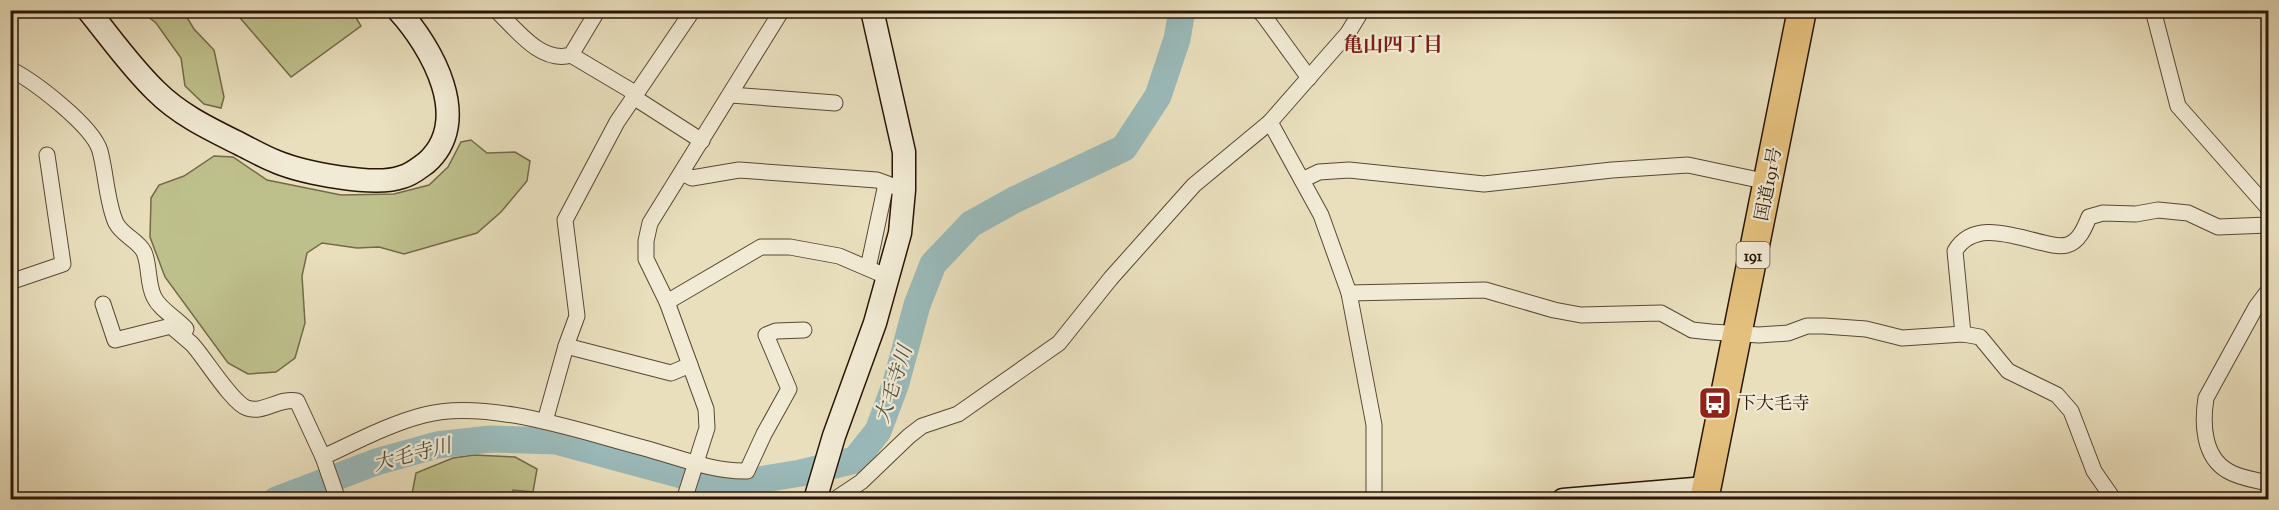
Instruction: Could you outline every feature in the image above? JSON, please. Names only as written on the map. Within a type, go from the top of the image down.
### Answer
[{"type":"highway","name":"国道191号","points":[[1705,494],[1719,435],[1802,10]]},
{"type":"street","points":[[88,10],[154,90],[175,108],[198,123],[278,162],[314,172],[384,181],[404,177],[434,155],[442,142],[447,123],[448,103],[443,83],[424,44],[398,10]]},
{"type":"street","points":[[496,10],[544,54],[562,58],[571,55],[598,10]]},
{"type":"street","points":[[545,421],[577,316],[565,220],[617,122],[693,10]]},
{"type":"street","points":[[684,500],[707,428],[706,409],[667,302],[646,259],[646,241],[650,223],[782,10]]},
{"type":"street","points":[[815,500],[834,435],[874,322],[878,273],[900,233],[895,187],[904,152],[872,10]]},
{"type":"street","points":[[1258,10],[1309,78]]},
{"type":"street","points":[[834,500],[861,482],[922,426],[958,414],[1059,342],[1111,278],[1194,185],[1270,122],[1348,33],[1362,10]]},
{"type":"street","points":[[2153,10],[2178,106],[2268,208]]},
{"type":"street","points":[[571,55],[630,90],[635,98],[702,141]]},
{"type":"street","points":[[10,69],[41,89],[82,124],[94,138],[100,149],[115,220],[122,233],[139,245],[144,254],[155,299],[185,327],[192,344]]},
{"type":"street","points":[[731,95],[835,103]]},
{"type":"street","points":[[1270,122],[1321,215],[1349,293],[1374,425],[1374,500]]},
{"type":"street","points":[[10,282],[63,264],[47,155]]},
{"type":"street","points":[[1302,180],[1319,172],[1349,170],[1484,184],[1612,170],[1688,165],[1768,182]]},
{"type":"street","points":[[682,173],[692,178],[739,170],[876,180],[895,187]]},
{"type":"street","points":[[1963,334],[1955,251],[1961,241],[1978,233],[1991,231],[2057,246],[2068,245],[2082,233],[2089,217],[2103,213],[2136,214],[2158,210],[2188,213],[2218,227],[2268,225]]},
{"type":"street","points":[[667,302],[761,247],[790,247],[839,256],[878,273]]},
{"type":"street","points":[[1349,293],[1485,290],[1554,310],[1581,315],[1661,313],[1692,330],[1738,334],[1788,333],[1807,326],[1866,329],[1902,338],[1963,334],[1980,337],[2008,371],[2057,395],[2071,411],[2094,471],[2114,500]]},
{"type":"street","points":[[2268,291],[2256,307],[2206,398],[2203,414],[2206,442],[2215,459],[2228,471],[2268,483]]},
{"type":"street","points":[[104,304],[116,340],[171,326],[192,344],[236,400],[246,408],[259,409],[290,399],[297,400],[324,461],[338,500]]},
{"type":"street","points":[[324,461],[379,431],[426,414],[469,411],[545,421],[694,467],[747,471],[789,389],[766,335],[776,331],[804,330]]},
{"type":"street","points":[[566,346],[671,373],[690,365]]},
{"type":"street","points":[[1563,500],[1705,494]]},
{"type":"green space","points":[[141,11],[183,11],[194,29],[214,50],[224,97],[221,108],[204,104],[185,86],[181,58],[156,23]]},
{"type":"green space","points":[[234,11],[356,11],[355,16],[361,26],[291,77]]},
{"type":"green space","points":[[471,140],[487,153],[515,152],[530,161],[527,181],[501,212],[477,233],[404,254],[379,247],[357,248],[322,243],[307,253],[302,276],[305,323],[295,358],[276,372],[248,374],[228,363],[165,277],[150,237],[151,198],[159,185],[184,176],[214,156],[233,157],[267,180],[341,195],[394,194],[429,185],[448,167],[461,142]]},
{"type":"green space","points":[[474,455],[515,457],[537,469],[533,492],[513,490],[515,499],[411,499],[416,473],[453,458]]},
{"type":"waterway","name":"大毛寺川","points":[[276,500],[376,462],[437,445],[490,439],[556,441],[722,486],[801,473],[855,460],[878,431],[896,383],[917,305],[933,264],[971,224],[1014,200],[1124,148],[1158,96],[1177,39],[1182,10]]},
{"type":"place","name":"下大毛寺","points":[[1715,403]]},
{"type":"district","name":"亀山四丁目","points":[[1393,44]]}]
